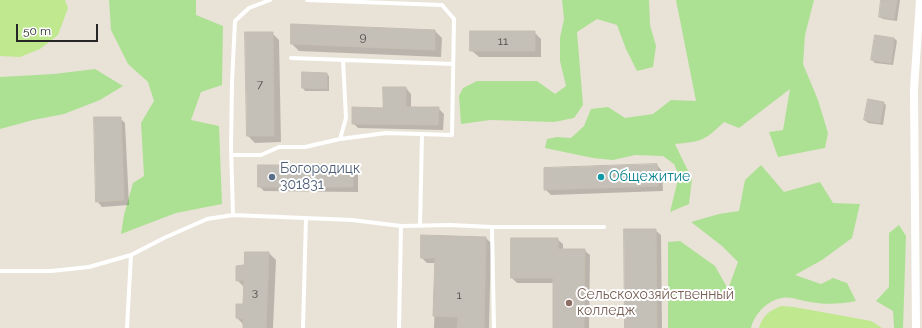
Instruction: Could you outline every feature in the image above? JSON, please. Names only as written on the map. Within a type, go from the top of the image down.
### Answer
[{"type":"street","points":[[916,328],[919,251],[914,90],[920,0]]},
{"type":"lane","points":[[233,214],[231,155],[235,21],[249,8],[270,0]]},
{"type":"lane","points":[[231,155],[261,155],[279,147],[305,147],[340,139],[386,133],[452,135],[454,19],[442,5],[307,0]]},
{"type":"lane","points":[[291,58],[453,64]]},
{"type":"lane","points":[[340,139],[346,118],[343,60]]},
{"type":"lane","points":[[420,226],[422,134]]},
{"type":"lane","points":[[0,271],[51,271],[89,267],[131,255],[164,238],[207,219],[233,214],[352,220],[401,226],[604,227]]},
{"type":"lane","points":[[303,328],[306,218]]},
{"type":"lane","points":[[400,328],[401,226]]},
{"type":"lane","points":[[492,227],[494,328]]},
{"type":"lane","points":[[127,328],[131,255]]},
{"type":"green space","points":[[0,0],[65,0],[68,8],[58,35],[40,49],[20,57],[0,56]]},
{"type":"green space","points":[[109,0],[196,0],[196,15],[223,26],[222,85],[201,92],[191,120],[219,126],[222,204],[176,213],[121,234],[124,215],[133,183],[144,176],[141,123],[154,101],[148,82],[128,64],[111,30]]},
{"type":"green space","points":[[562,0],[649,0],[650,25],[656,46],[653,67],[637,71],[626,49],[617,25],[597,19],[577,32],[583,105],[574,118],[554,122],[490,120],[461,124],[459,96],[463,88],[477,81],[537,81],[555,94],[566,86],[560,61],[560,38],[564,19]]},
{"type":"green space","points":[[676,0],[814,0],[805,35],[803,64],[818,100],[828,133],[825,148],[778,157],[769,132],[783,130],[790,89],[739,128],[724,122],[707,137],[698,141],[675,144],[692,179],[689,204],[670,212],[679,175],[674,164],[663,156],[635,155],[613,160],[593,158],[545,148],[547,139],[557,137],[571,138],[584,126],[591,109],[608,107],[625,118],[653,114],[671,100],[696,101]]},
{"type":"green space","points":[[95,69],[123,86],[100,100],[64,114],[33,120],[0,129],[0,77],[54,74]]},
{"type":"green space","points":[[761,165],[784,192],[820,182],[833,203],[860,204],[852,238],[822,260],[795,275],[821,284],[833,278],[847,283],[856,301],[827,304],[782,298],[777,299],[762,308],[755,318],[751,328],[668,328],[668,242],[680,241],[715,266],[728,289],[738,262],[722,246],[691,222],[719,214],[739,211],[745,180]]},
{"type":"green space","points":[[899,225],[906,236],[903,328],[894,328],[893,311],[876,301],[889,287],[889,233]]},
{"type":"green space","points":[[781,306],[871,321],[882,328],[759,328],[762,320],[767,314]]},
{"type":"building","points":[[881,0],[897,0],[894,19],[879,17]]},
{"type":"building","points":[[291,24],[435,30],[435,50],[291,44]]},
{"type":"building","points":[[470,31],[535,31],[535,51],[470,51]]},
{"type":"building","points":[[245,32],[273,32],[274,136],[247,136]]},
{"type":"building","points":[[875,35],[894,38],[891,63],[871,60]]},
{"type":"building","points":[[302,72],[327,73],[327,89],[302,88]]},
{"type":"building","points":[[383,87],[406,87],[406,107],[439,107],[438,125],[352,124],[352,107],[383,108]]},
{"type":"building","points":[[868,99],[884,102],[880,123],[864,120]]},
{"type":"building","points":[[94,117],[121,117],[124,200],[96,202]]},
{"type":"building","name":"Общежитие","points":[[657,164],[658,186],[544,190],[544,168]]},
{"type":"building","points":[[258,165],[353,165],[353,187],[258,187]]},
{"type":"building","points":[[624,229],[656,229],[657,328],[625,328]]},
{"type":"building","points":[[421,235],[486,237],[484,328],[457,328],[458,317],[433,316],[435,258],[421,258]]},
{"type":"building","name":"Сельскохозяйственный колледж","points":[[511,238],[558,238],[558,249],[585,249],[584,328],[553,328],[553,278],[511,278]]},
{"type":"building","points":[[245,252],[269,252],[266,328],[243,328],[243,319],[236,318],[236,304],[243,304],[244,280],[236,281],[236,266],[244,265]]},
{"type":"place","name":"Богородицк 301831","points":[[272,177]]},
{"type":"place","name":"Общежитие","points":[[601,177]]},
{"type":"place","name":"Сельскохозяйственный колледж","points":[[569,303]]}]
